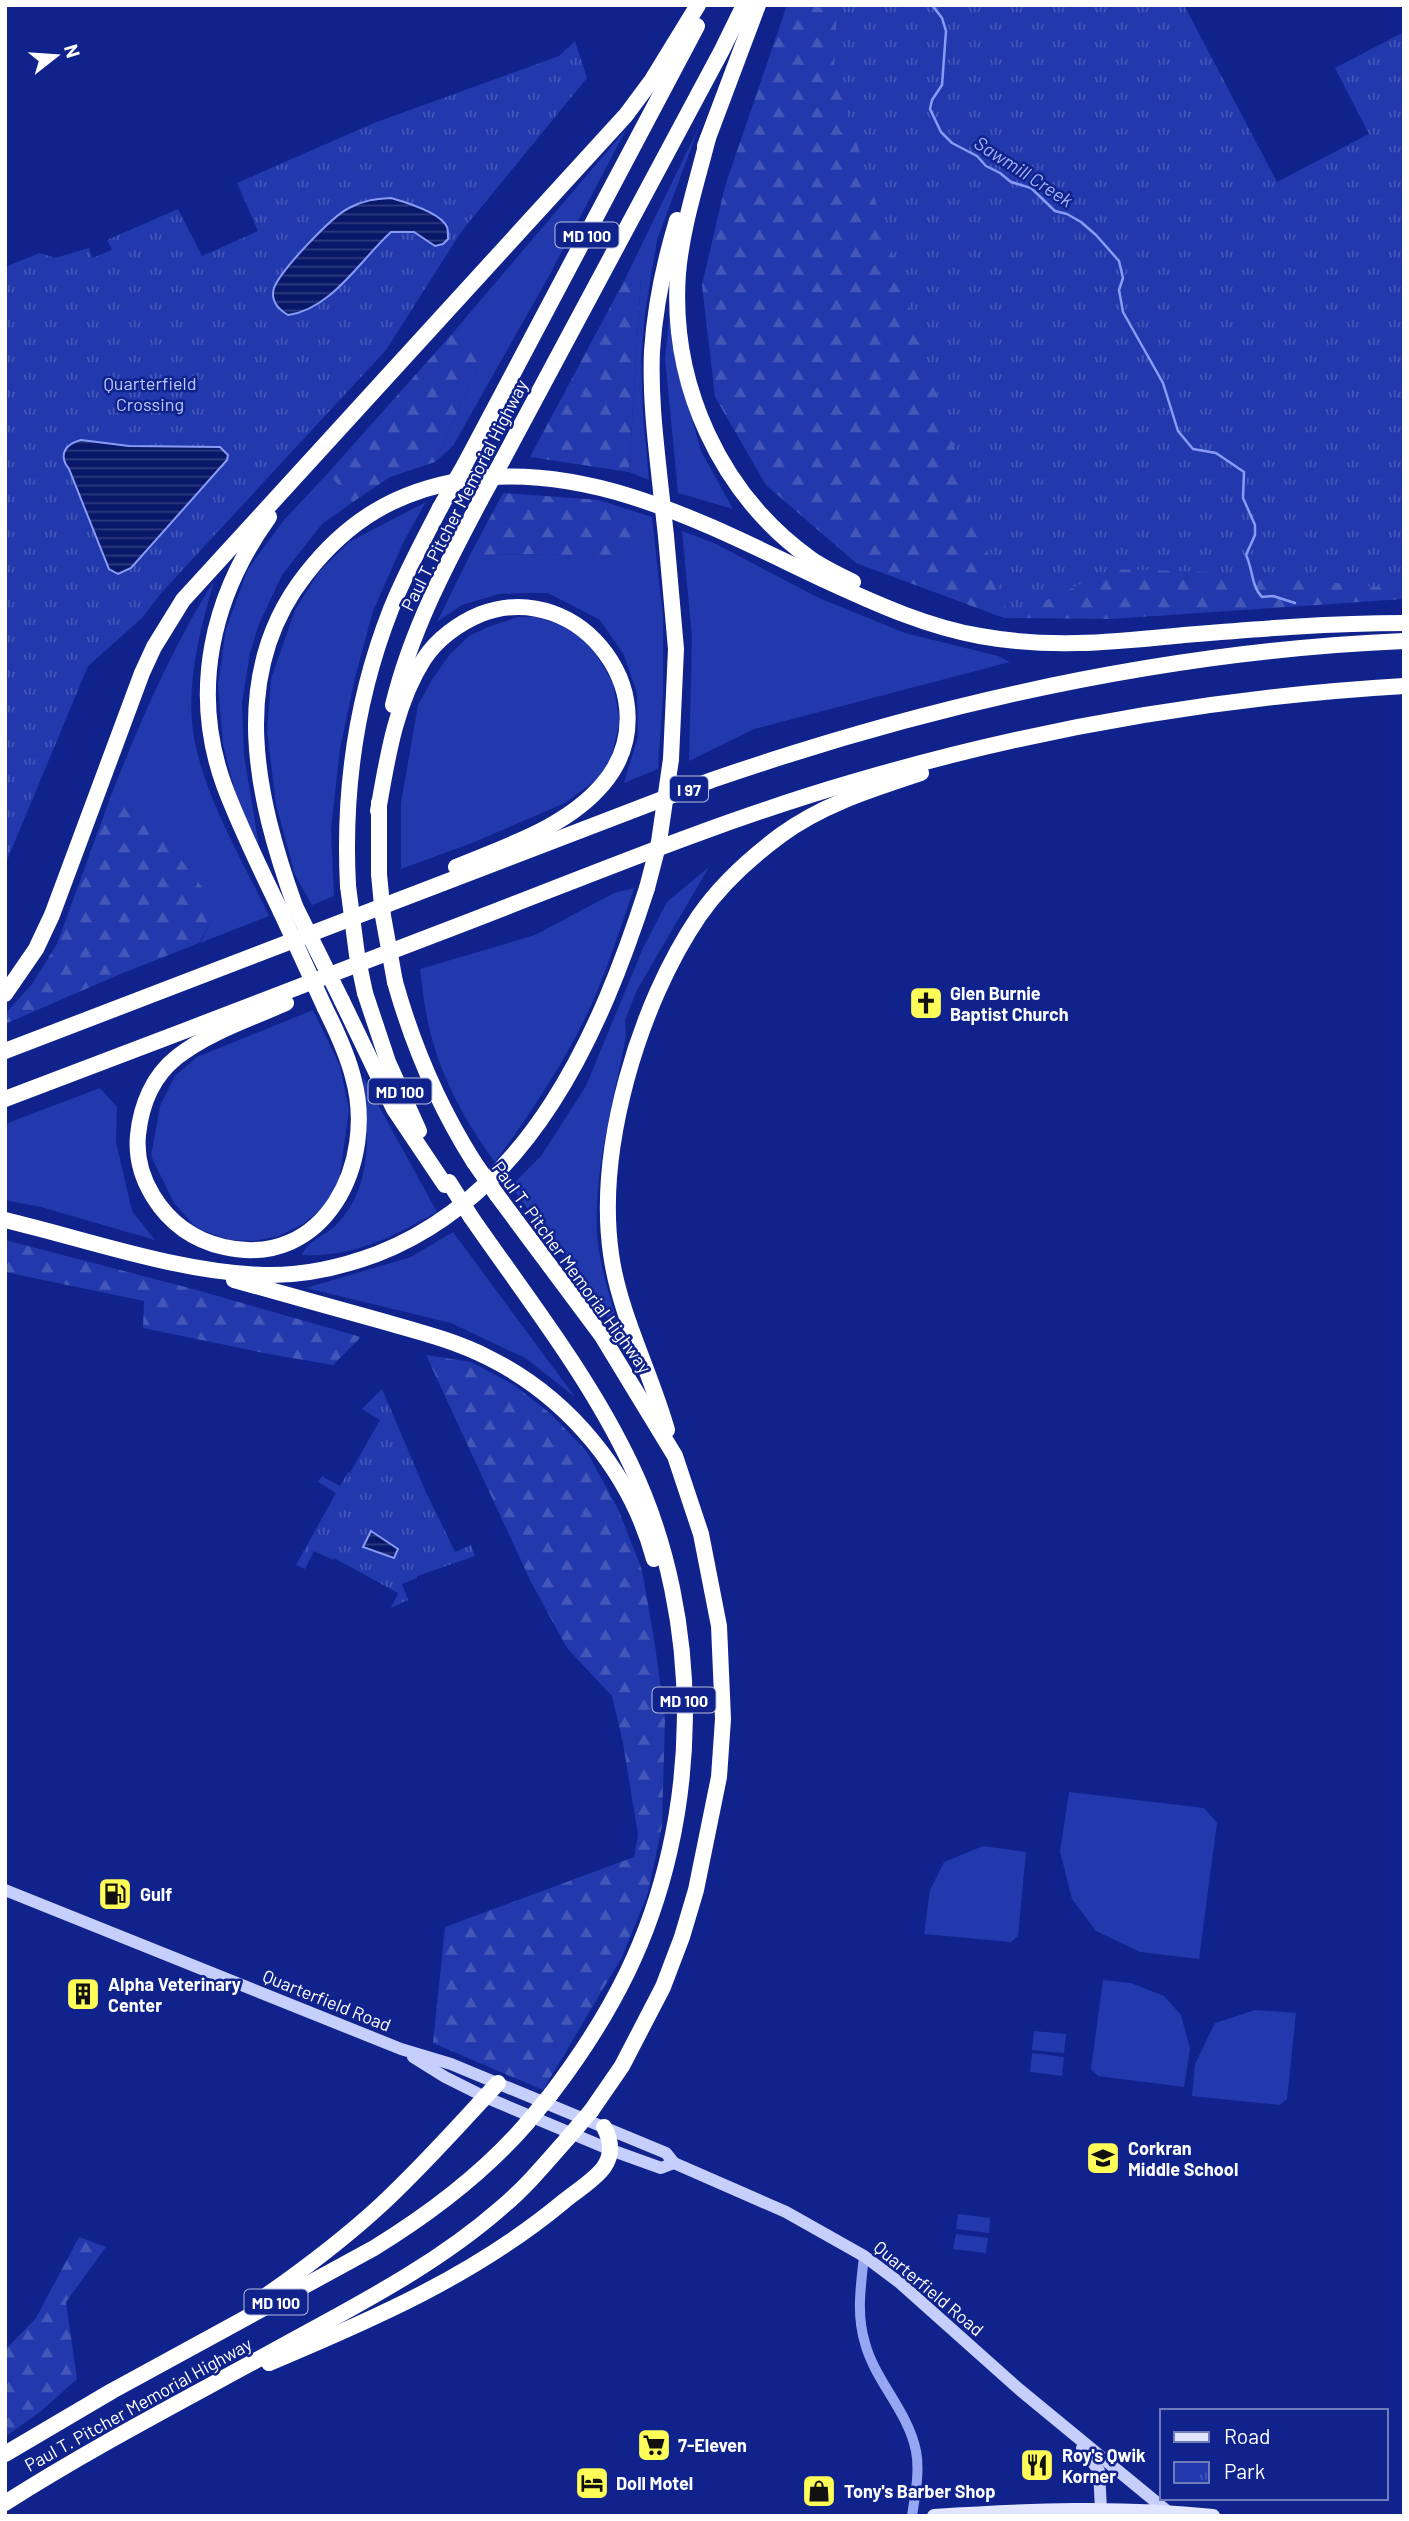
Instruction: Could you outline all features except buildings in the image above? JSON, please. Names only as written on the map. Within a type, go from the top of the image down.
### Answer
[{"type":"highway","points":[[5,995],[36,949],[52,915],[142,673],[167,624],[202,577],[354,416],[626,115],[652,80],[698,5]]},
{"type":"highway","name":"Paul T. Pitcher Memorial Highway","points":[[5,2454],[112,2391],[352,2260],[412,2224],[481,2171],[527,2123],[581,2055],[628,1971],[661,1881],[674,1825],[685,1719],[679,1630],[661,1546],[633,1468],[595,1395],[447,1183],[401,1094],[376,1030],[357,955],[348,886],[346,814],[351,766],[366,685],[392,607],[440,508],[707,5]]},
{"type":"highway","name":"Paul T. Pitcher Memorial Highway","points":[[5,2503],[58,2469],[433,2260],[503,2207],[534,2177],[591,2111],[622,2066],[663,1987],[682,1937],[702,1866],[719,1777],[723,1719],[719,1626],[701,1534],[675,1456],[602,1336],[474,1162],[429,1079],[405,1017],[395,982],[383,916],[378,811],[388,726],[411,644],[439,579],[744,5]]},
{"type":"highway","points":[[5,1220],[211,1271],[265,1275],[331,1268],[396,1246],[440,1221],[498,1174],[525,1143],[556,1096],[600,1014],[621,965],[647,888],[659,842],[671,759],[676,649],[652,400],[655,318],[668,251],[758,5]]},
{"type":"highway","points":[[708,138],[682,239],[677,303],[684,366],[703,425],[737,485],[779,533],[812,559],[935,626]]},
{"type":"highway","points":[[354,416],[250,545],[224,599],[210,655],[208,691],[215,753],[236,814],[342,1001],[394,1109],[447,1183]]},
{"type":"highway","points":[[474,920],[220,1032],[175,1058],[159,1075],[147,1097],[140,1119],[137,1144],[148,1188],[159,1207],[191,1235],[210,1244],[248,1251],[269,1248],[310,1230],[329,1213],[343,1194],[352,1173],[357,1149],[358,1103],[350,1066],[326,1008],[288,909],[264,806],[257,764],[255,722],[258,685],[265,651],[275,624],[295,587],[346,530],[377,509],[436,485],[476,478],[513,476],[554,479],[600,488],[631,496],[684,516],[871,601],[935,626],[978,636],[1028,643],[1072,645],[1251,630],[1404,623]]},
{"type":"highway","points":[[212,972],[511,844],[545,828],[587,800],[604,784],[614,768],[627,729],[623,688],[615,667],[586,631],[569,619],[547,610],[510,607],[490,611],[455,627],[425,658],[403,701],[389,752],[378,811]]},
{"type":"highway","name":"I 97","points":[[5,1051],[712,780],[778,757],[904,720],[1116,673],[1255,652],[1404,641]]},
{"type":"highway","points":[[5,1099],[725,824],[915,764],[1032,736],[1124,719],[1261,698],[1404,686]]},
{"type":"highway","points":[[675,1456],[618,1284],[608,1230],[611,1167],[624,1090],[650,1009],[665,976],[707,906],[741,867],[783,833],[836,802],[1032,736]]},
{"type":"highway","points":[[161,1259],[457,1343],[514,1372],[568,1413],[589,1435],[626,1489],[651,1549],[670,1632],[680,1719],[681,1774]]},
{"type":"highway","points":[[112,2391],[250,2306],[334,2245],[404,2183],[498,2083]]},
{"type":"highway","points":[[190,2397],[387,2313],[464,2271],[546,2216],[603,2169],[611,2150],[604,2127]]},
{"type":"main road","name":"Quarterfield Road","points":[[5,1890],[401,2049],[451,2064],[498,2083],[666,2153],[674,2163],[786,2212],[864,2256],[922,2302],[1069,2431],[1167,2511]]},
{"type":"main road","name":"Quarterfield Road","points":[[401,2049],[445,2077],[485,2097],[611,2150],[661,2168],[674,2163]]},
{"type":"main road","name":"Quarterfield Road","points":[[1069,2431],[1099,2471],[1101,2510]]},
{"type":"main road","points":[[934,2516],[1024,2510],[1167,2511],[1213,2516]]},
{"type":"street","points":[[864,2256],[859,2310],[862,2333],[872,2362],[902,2415],[914,2443],[917,2469],[912,2516]]},
{"type":"green space","points":[[787,5],[1183,5],[1269,197],[1404,265],[1404,599],[1111,619],[1004,618],[856,563],[766,485],[715,397],[702,285],[725,186]]},
{"type":"green space","points":[[837,5],[1184,5],[1277,182],[1369,134],[1335,68],[1404,32],[1404,393],[1391,400],[1404,425],[1404,589],[1210,572],[1112,569],[1009,618],[834,72]]},
{"type":"green space","name":"Quarterfield Crossing","points":[[575,41],[587,78],[461,232],[386,350],[162,592],[142,618],[88,666],[5,865],[5,267],[40,253],[55,258],[89,248],[92,258],[112,250],[107,240],[178,209],[202,256],[258,231],[237,183],[374,123],[559,56]]},
{"type":"green space","points":[[699,127],[657,240],[645,313],[641,359],[649,480],[629,472],[641,276],[624,281]]},
{"type":"green space","points":[[627,128],[549,276],[453,446],[435,462],[478,366],[461,329],[451,335]]},
{"type":"green space","points":[[641,275],[629,472],[530,457],[624,281]]},
{"type":"green space","points":[[670,312],[675,358],[701,451],[733,509],[678,493],[665,358]]},
{"type":"green space","points":[[461,329],[474,335],[478,366],[435,462],[390,477],[353,502],[328,473],[451,335]]},
{"type":"green space","points":[[328,473],[353,502],[322,524],[282,575],[259,624],[250,653],[242,703],[244,755],[260,852],[236,796],[223,744],[218,684],[226,629],[248,569],[284,520]]},
{"type":"green space","points":[[503,493],[599,500],[633,511],[629,561],[550,554],[470,555]]},
{"type":"green space","points":[[426,502],[404,541],[373,611],[340,749],[331,829],[334,896],[312,905],[295,875],[276,804],[267,732],[271,679],[295,610],[319,572],[349,542]]},
{"type":"green space","points":[[633,511],[652,517],[663,618],[663,694],[658,769],[624,783],[638,737],[637,693],[624,655],[600,620],[548,593],[530,593],[499,594],[462,605],[437,622],[470,555],[550,554],[628,560]]},
{"type":"green space","points":[[682,531],[714,543],[819,598],[905,633],[998,656],[1010,662],[754,729],[689,761],[692,637]]},
{"type":"green space","points":[[214,581],[200,633],[194,669],[192,723],[196,747],[212,797],[269,916],[200,943],[212,920],[134,808],[112,793],[158,684]]},
{"type":"green space","points":[[518,617],[537,617],[556,623],[574,632],[591,646],[613,683],[620,722],[611,757],[600,777],[565,803],[472,843],[401,869],[401,803],[418,705],[450,654],[469,636]]},
{"type":"green space","points":[[112,793],[158,829],[202,887],[212,920],[199,943],[5,1024],[5,1014],[32,984],[57,944]]},
{"type":"green space","points":[[709,867],[637,990],[625,1020],[626,1036],[606,1134],[597,1208],[600,1260],[622,1338],[511,1186],[541,1156],[586,1086],[643,948],[667,902]]},
{"type":"green space","points":[[634,888],[602,980],[579,1030],[545,1089],[495,1162],[463,1113],[438,1059],[427,1015],[420,969],[535,935],[614,893]]},
{"type":"green space","points":[[313,1010],[340,1066],[349,1110],[339,1182],[323,1208],[303,1224],[279,1236],[254,1241],[229,1240],[196,1228],[174,1203],[151,1156],[160,1106],[175,1076],[197,1057]]},
{"type":"green space","points":[[363,1077],[437,1212],[372,1244],[339,1253],[302,1255],[309,1245],[338,1223],[358,1190],[364,1172],[367,1134]]},
{"type":"green space","points":[[100,1088],[117,1107],[116,1142],[132,1211],[155,1240],[41,1207],[5,1200],[5,1124]]},
{"type":"green space","points":[[453,1232],[575,1397],[525,1358],[451,1323],[306,1288],[411,1257]]},
{"type":"green space","points":[[5,1240],[193,1289],[361,1337],[333,1365],[143,1328],[144,1301],[5,1272]]},
{"type":"green space","points":[[426,1355],[471,1362],[514,1385],[551,1414],[587,1452],[618,1509],[642,1570],[655,1645],[665,1719],[662,1826],[648,1893],[622,1957],[543,2090],[433,2043],[445,1927],[634,1857],[638,1835],[623,1743],[612,1696],[567,1648],[531,1582]]},
{"type":"green space","points":[[382,1389],[455,1552],[471,1545],[475,1556],[402,1584],[408,1600],[391,1608],[398,1593],[334,1558],[333,1560],[314,1551],[305,1569],[296,1565],[336,1493],[318,1482],[322,1476],[340,1486],[348,1472],[350,1473],[380,1420],[362,1409]]},
{"type":"green space","points":[[1069,1792],[1204,1808],[1217,1823],[1199,1959],[1140,1952],[1096,1931],[1072,1899],[1060,1851]]},
{"type":"green space","points":[[983,1846],[1026,1852],[1018,1936],[1011,1942],[924,1934],[930,1890],[944,1862]]},
{"type":"green space","points":[[1103,1980],[1131,1983],[1164,1996],[1181,2015],[1190,2049],[1184,2087],[1098,2076],[1091,2069]]},
{"type":"green space","points":[[1255,2010],[1296,2013],[1287,2099],[1280,2105],[1192,2096],[1195,2064],[1215,2023]]},
{"type":"green space","points":[[1034,2031],[1066,2034],[1064,2053],[1032,2050]]},
{"type":"green space","points":[[1032,2053],[1064,2057],[1062,2076],[1030,2072]]},
{"type":"green space","points":[[958,2214],[990,2218],[989,2233],[956,2229]]},
{"type":"green space","points":[[956,2234],[988,2238],[986,2253],[953,2249]]},
{"type":"green space","points":[[79,2237],[106,2247],[66,2302],[77,2379],[41,2411],[5,2437],[5,2350],[36,2318]]},
{"type":"shaded area","points":[[391,198],[438,217],[447,227],[448,239],[435,246],[414,232],[391,232],[345,281],[318,303],[304,311],[288,315],[278,307],[273,293],[278,280],[319,233],[354,205]]},
{"type":"shaded area","points":[[81,440],[129,446],[220,447],[228,455],[227,460],[131,568],[118,574],[109,569],[64,459],[67,447]]},
{"type":"shaded area","points":[[371,1531],[398,1549],[394,1558],[363,1547]]},
{"type":"waterway","name":"Sawmill Creek","points":[[932,5],[942,18],[946,31],[942,85],[932,100],[930,109],[941,132],[952,143],[977,156],[986,166],[1011,182],[1031,188],[1055,211],[1081,222],[1119,261],[1123,278],[1119,290],[1123,312],[1163,383],[1178,431],[1193,449],[1216,453],[1244,472],[1243,498],[1255,525],[1255,535],[1246,555],[1258,593],[1262,597],[1273,596],[1295,603]]},
{"type":"place","name":"Glen Burnie Baptist Church","points":[[926,1003]]},
{"type":"place","name":"Gulf","points":[[115,1894]]},
{"type":"place","name":"Alpha Veterinary Center","points":[[83,1994]]},
{"type":"place","name":"Corkran Middle School","points":[[1103,2158]]},
{"type":"place","name":"7-Eleven","points":[[654,2445]]},
{"type":"place","name":"Roy's Qwik Korner","points":[[1037,2465]]},
{"type":"place","name":"Doll Motel","points":[[592,2483]]},
{"type":"place","name":"Tony's Barber Shop","points":[[819,2491]]}]
